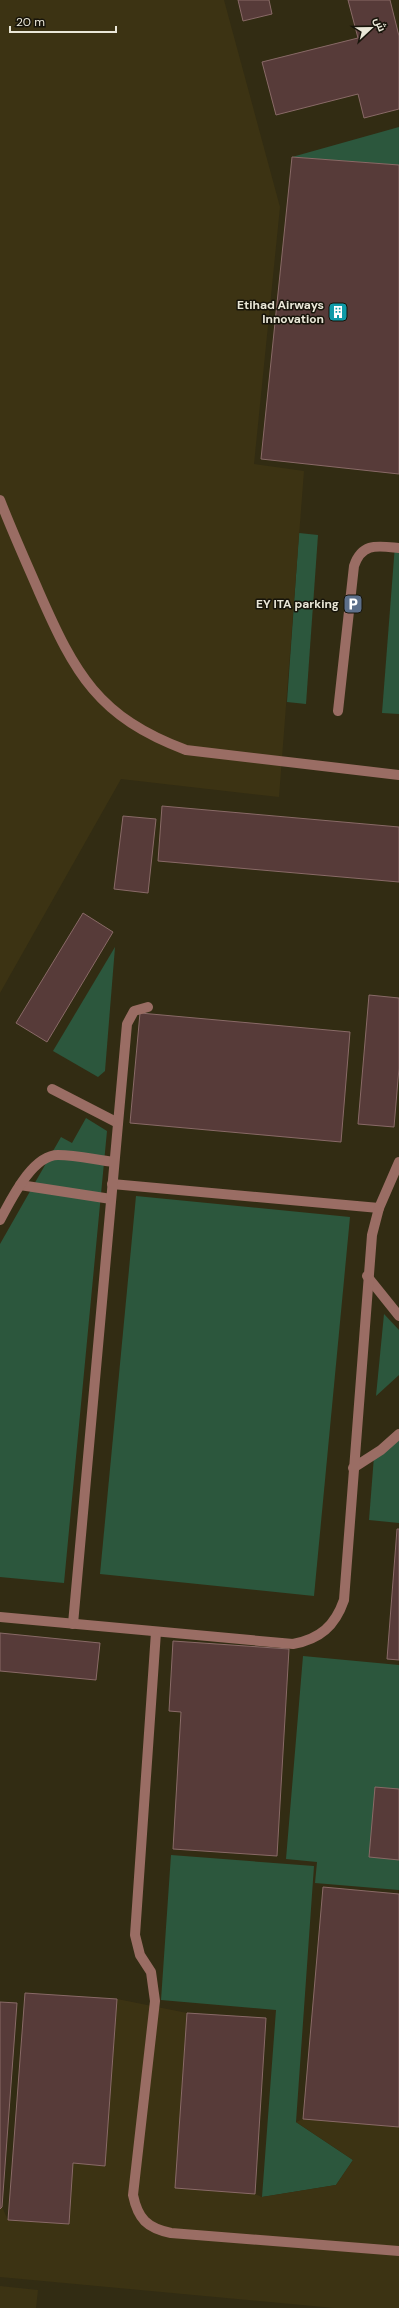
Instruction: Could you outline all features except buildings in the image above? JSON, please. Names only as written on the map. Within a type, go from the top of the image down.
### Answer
[{"type":"lane","points":[[0,500],[70,659],[94,692],[114,711],[136,728],[160,741],[186,750],[399,775]]},
{"type":"lane","points":[[338,711],[356,559],[361,552],[376,546],[399,548]]},
{"type":"lane","points":[[73,1624],[127,1024],[134,1011],[148,1007]]},
{"type":"lane","points":[[52,1089],[118,1123]]},
{"type":"lane","points":[[0,1220],[20,1184],[30,1171],[42,1161],[57,1155],[114,1162]]},
{"type":"lane","points":[[0,1617],[293,1644],[318,1637],[328,1629],[338,1616],[344,1600],[367,1276],[372,1235],[379,1208],[399,1162]]},
{"type":"lane","points":[[20,1184],[111,1199]]},
{"type":"lane","points":[[112,1184],[379,1208]]},
{"type":"lane","points":[[367,1276],[399,1316]]},
{"type":"lane","points":[[353,1468],[381,1450],[399,1434]]},
{"type":"lane","points":[[156,1632],[135,1935],[140,1955],[151,1972],[155,2001],[133,2195],[136,2210],[145,2222],[157,2230],[399,2251]]},
{"type":"green space","points":[[399,127],[399,165],[292,157]]},
{"type":"green space","points":[[299,533],[318,535],[306,704],[287,702]]},
{"type":"green space","points":[[395,545],[399,545],[399,714],[382,713]]},
{"type":"green space","points":[[115,947],[105,1071],[98,1077],[53,1051]]},
{"type":"green space","points":[[86,1118],[107,1131],[64,1583],[0,1577],[0,1244],[61,1137],[72,1143]]},
{"type":"green space","points":[[136,1196],[350,1217],[314,1596],[100,1574]]},
{"type":"green space","points":[[384,1314],[399,1330],[399,1375],[376,1396]]},
{"type":"green space","points":[[399,1435],[399,1523],[369,1520],[374,1456]]},
{"type":"green space","points":[[303,1656],[399,1665],[399,1890],[315,1883],[317,1862],[286,1859]]},
{"type":"green space","points":[[171,1855],[314,1866],[296,2122],[353,2160],[336,2185],[262,2197],[276,2010],[161,2000]]},
{"type":"sand","points":[[0,0],[224,0],[280,207],[254,464],[304,471],[279,797],[121,779],[0,993]]},
{"type":"sand","points":[[117,1999],[187,2013],[175,2188],[255,2194],[262,2197],[336,2185],[353,2160],[296,2122],[303,2119],[399,2127],[399,2308],[334,2308],[0,2277],[0,2209],[2,2207],[8,2220],[69,2224],[73,2163],[105,2166]]},
{"type":"sand","points":[[0,2286],[38,2290],[36,2308],[0,2308]]},
{"type":"place","name":"Etihad Airways Innovation","points":[[338,312]]},
{"type":"place","name":"EY ITA parking","points":[[353,604]]}]
